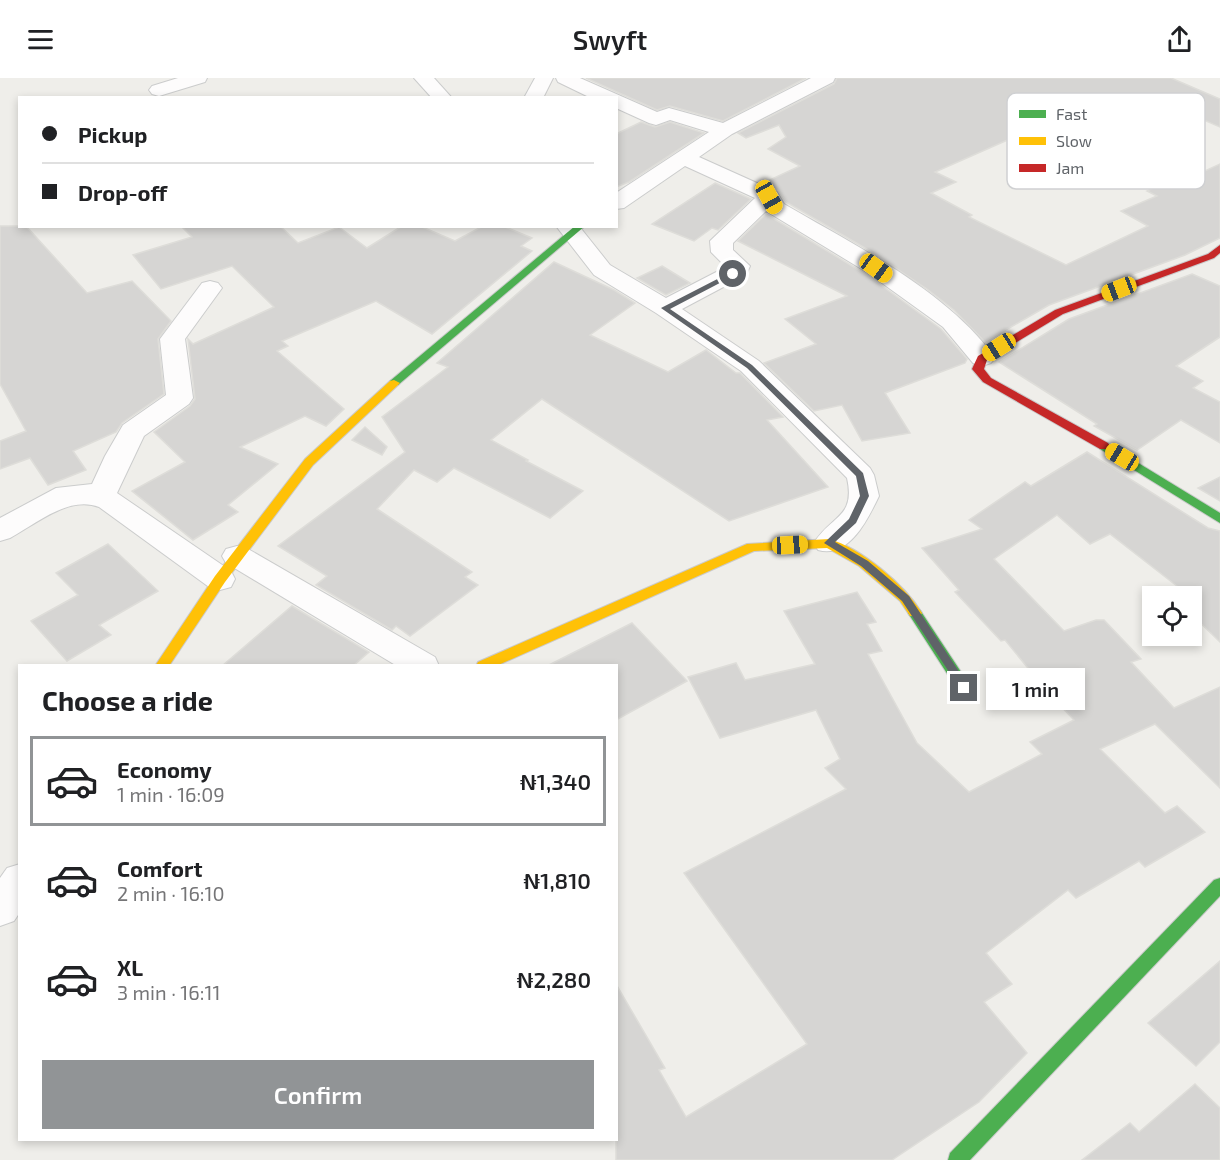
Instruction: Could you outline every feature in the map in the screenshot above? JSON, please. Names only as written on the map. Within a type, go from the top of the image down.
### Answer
[{"type":"street","points":[[159,90],[198,78]]},
{"type":"street","points":[[423,78],[441,96]]},
{"type":"street","points":[[534,96],[544,78]]},
{"type":"street","points":[[565,78],[604,96]]},
{"type":"street","points":[[618,202],[725,130],[826,78]]},
{"type":"street","points":[[618,102],[656,119],[669,114],[725,130]]},
{"type":"street","points":[[684,158],[769,197],[775,208],[876,268],[952,322],[982,358]]},
{"type":"street","points":[[665,308],[738,270],[738,266],[722,252],[721,241],[769,197]]},
{"type":"street","points":[[163,664],[229,567],[309,462],[359,413],[574,228],[585,249],[602,270],[665,308],[750,366],[860,475],[865,496],[853,520],[829,543]]},
{"type":"street","points":[[1220,248],[1211,256],[1059,312],[982,358],[978,369],[987,380],[1181,492],[1220,519]]},
{"type":"street","points":[[101,497],[133,431],[180,398],[172,339],[210,288]]},
{"type":"street","points":[[0,531],[66,495],[90,493],[109,500],[229,567],[419,664]]},
{"type":"street","points":[[488,664],[752,547],[829,543],[864,563],[905,598],[964,688]]},
{"type":"street","points":[[957,1160],[1220,885]]},
{"type":"building","points":[[586,78],[806,78],[723,121],[670,106],[657,110]]},
{"type":"building","points":[[837,78],[1171,78],[1220,99],[1220,127],[1205,120],[1205,93],[1007,93],[1007,140],[935,172],[956,182],[931,193],[972,215],[969,217],[1066,265],[1148,226],[1121,211],[1157,196],[1147,191],[1151,189],[1205,189],[1205,171],[1220,164],[1220,238],[1185,255],[1049,305],[985,342],[954,310],[927,289],[870,251],[786,202],[778,190],[763,183],[800,166],[768,149],[786,137],[779,125],[746,138],[738,133],[834,84]]},
{"type":"building","points":[[641,122],[655,127],[670,122],[704,133],[629,182],[618,186],[618,133]]},
{"type":"building","points":[[715,183],[751,199],[718,230],[712,228],[694,241],[652,224]]},
{"type":"building","points":[[766,214],[867,275],[941,329],[967,359],[965,363],[885,393],[910,433],[862,441],[842,405],[814,411],[764,363],[816,344],[785,319],[847,296],[738,241]]},
{"type":"building","points":[[0,226],[28,228],[87,293],[132,281],[171,321],[158,339],[164,394],[122,423],[116,432],[73,451],[86,470],[48,485],[30,458],[0,469],[0,441],[26,431],[0,384]]},
{"type":"building","points":[[183,228],[282,228],[298,243],[340,228],[367,248],[399,228],[425,228],[455,241],[479,228],[508,228],[532,238],[521,246],[532,251],[432,334],[376,301],[282,341],[288,346],[277,351],[344,409],[326,426],[305,416],[240,447],[278,464],[228,505],[238,512],[193,540],[132,491],[185,462],[154,432],[190,406],[195,399],[188,339],[193,344],[274,307],[232,266],[161,289],[133,255],[192,237]]},
{"type":"building","points":[[554,262],[614,290],[635,303],[590,335],[668,372],[706,350],[736,373],[740,373],[783,417],[767,420],[828,487],[729,521],[542,399],[491,440],[583,491],[550,518],[454,468],[437,482],[414,470],[377,509],[472,572],[465,577],[478,585],[410,636],[396,626],[392,630],[316,585],[327,576],[278,546],[405,452],[382,417],[448,367],[437,363]]},
{"type":"building","points":[[662,266],[690,283],[666,295],[637,278]]},
{"type":"building","points":[[1192,274],[1220,286],[1220,337],[1176,366],[1203,381],[1193,388],[1220,402],[1220,443],[1181,420],[1137,450],[1094,426],[1097,424],[999,362],[1069,319]]},
{"type":"building","points":[[365,427],[387,447],[382,455],[352,440]]},
{"type":"building","points":[[1087,452],[1208,528],[1220,531],[1220,642],[1202,625],[1202,586],[1177,586],[1110,534],[1090,544],[1057,515],[994,559],[1064,631],[1096,620],[1104,620],[1141,659],[1131,662],[1174,708],[1220,687],[1220,788],[1155,724],[1100,749],[1165,813],[1177,806],[1205,832],[1145,867],[1139,861],[1076,898],[1068,890],[986,953],[1012,984],[984,1002],[1027,1053],[979,1102],[892,1160],[616,1160],[618,987],[665,1068],[659,1070],[686,1117],[807,1044],[684,873],[846,789],[825,768],[840,759],[816,710],[720,738],[688,677],[736,663],[745,680],[815,664],[784,611],[857,592],[876,622],[867,624],[882,651],[868,654],[917,743],[969,792],[1042,754],[1030,742],[1074,720],[1050,695],[1005,640],[1001,641],[955,592],[959,590],[922,548],[982,529],[969,520],[1025,482],[1031,486]]},
{"type":"building","points":[[1220,477],[1220,501],[1198,488]]},
{"type":"building","points":[[108,544],[158,591],[99,625],[111,635],[67,661],[31,621],[78,595],[56,573]]},
{"type":"building","points":[[292,606],[369,652],[355,664],[224,664]]},
{"type":"building","points":[[632,623],[687,681],[618,719],[618,664],[551,664]]},
{"type":"building","points":[[1220,961],[1220,1042],[1196,1066],[1148,1023]]},
{"type":"building","points":[[1195,1084],[1220,1108],[1220,1160],[1082,1160],[1130,1123],[1139,1132]]},
{"type":"traffic: fast","points":[[394,383],[579,228]]},
{"type":"traffic: fast","points":[[1104,446],[1220,519]]},
{"type":"traffic: fast","points":[[915,613],[964,688]]},
{"type":"traffic: fast","points":[[957,1160],[1220,885]]},
{"type":"traffic: slow","points":[[163,664],[220,579],[309,462],[394,383]]},
{"type":"traffic: slow","points":[[488,664],[752,547],[829,543],[864,563],[905,598],[915,613]]},
{"type":"traffic: jam","points":[[1104,446],[987,380],[978,369],[982,358],[1059,312],[1211,256],[1220,248]]},
{"type":"route","points":[[733,274],[665,308],[750,366],[860,475],[865,496],[853,520],[829,543],[864,563],[905,598],[964,688]]}]
